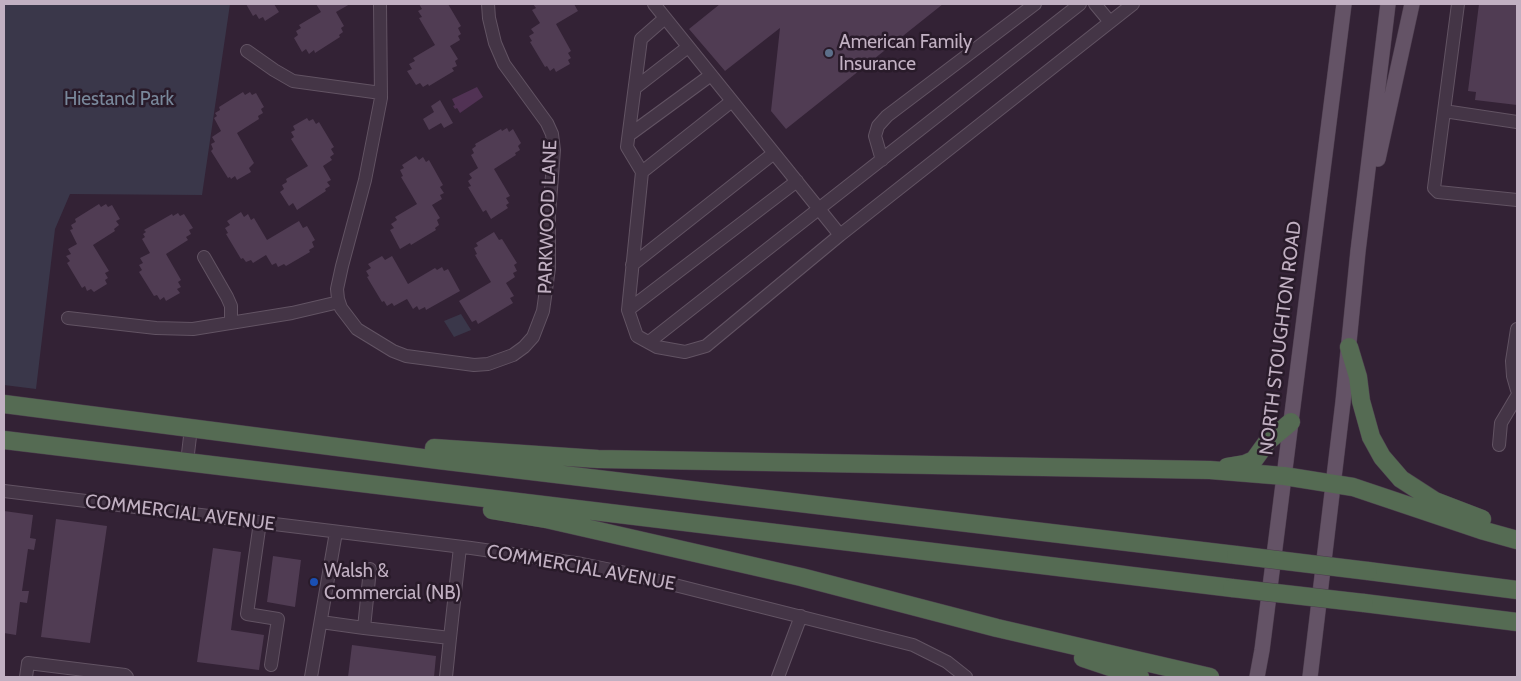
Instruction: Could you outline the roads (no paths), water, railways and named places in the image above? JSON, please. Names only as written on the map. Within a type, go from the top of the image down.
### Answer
[{"type":"highway","points":[[1349,347],[1358,377],[1361,401],[1371,437],[1382,457],[1401,479],[1435,501],[1517,534]]},
{"type":"highway","points":[[4,404],[718,494],[1517,590]]},
{"type":"highway","points":[[1210,470],[1245,464],[1254,460],[1267,442],[1291,422]]},
{"type":"highway","points":[[4,440],[1517,622]]},
{"type":"highway","points":[[314,444],[390,444],[598,459],[733,463],[1210,470],[1284,476],[1353,487],[1481,530],[1517,540]]},
{"type":"highway","points":[[267,472],[546,519],[802,578],[997,628],[1210,677]]},
{"type":"highway","points":[[997,628],[1140,677]]},
{"type":"main road","name":"NORTH STOUGHTON ROAD","points":[[1257,677],[1344,4]]},
{"type":"main road","points":[[1310,677],[1388,4]]},
{"type":"main road","points":[[1358,251],[1412,4]]},
{"type":"street","points":[[68,318],[193,329],[292,313],[339,302],[338,288],[342,266],[365,180],[381,93],[380,4]]},
{"type":"street","name":"PARKWOOD LANE","points":[[339,302],[347,318],[365,335],[406,356],[474,365],[488,364],[513,355],[533,337],[539,324],[546,297],[549,268],[549,215],[554,150],[553,140],[547,123],[504,64],[495,43],[488,4]]},
{"type":"street","points":[[654,4],[840,234]]},
{"type":"street","points":[[882,160],[875,136],[878,126],[1035,4]]},
{"type":"street","points":[[649,342],[1080,4]]},
{"type":"street","points":[[1095,4],[1110,22]]},
{"type":"street","points":[[665,18],[641,39],[627,147],[642,172],[628,310],[637,336],[657,346],[685,352],[706,346],[840,234],[1133,4]]},
{"type":"street","points":[[1458,4],[1434,184],[1436,190],[1517,200]]},
{"type":"street","points":[[635,88],[688,47]]},
{"type":"street","points":[[247,51],[294,81],[381,93]]},
{"type":"street","points":[[629,135],[710,75]]},
{"type":"street","points":[[642,172],[732,102]]},
{"type":"street","points":[[1444,111],[1517,122]]},
{"type":"street","points":[[632,265],[774,153]]},
{"type":"street","points":[[628,310],[797,181]]},
{"type":"street","points":[[204,257],[231,306],[231,322]]},
{"type":"street","points":[[1517,328],[1512,361],[1513,376],[1517,390]]},
{"type":"street","points":[[1499,445],[1501,423],[1517,396]]},
{"type":"street","points":[[187,462],[191,428]]},
{"type":"street","name":"COMMERCIAL AVENUE","points":[[4,491],[460,547],[582,564],[914,645],[947,662],[966,677]]},
{"type":"street","points":[[260,522],[247,614],[278,619],[272,665]]},
{"type":"street","points":[[311,677],[336,532]]},
{"type":"street","points":[[446,677],[460,547]]},
{"type":"street","points":[[364,628],[370,569]]},
{"type":"street","points":[[778,677],[801,616]]},
{"type":"street","points":[[321,622],[450,638]]},
{"type":"street","points":[[26,677],[28,663],[59,672],[125,674],[127,677]]},
{"type":"place","name":"American Family Insurance","points":[[829,53]]},
{"type":"place","name":"Walsh & Commercial (NB)","points":[[314,582]]},
{"type":"park label","name":"Hiestand Park","points":[[119,99]]}]
